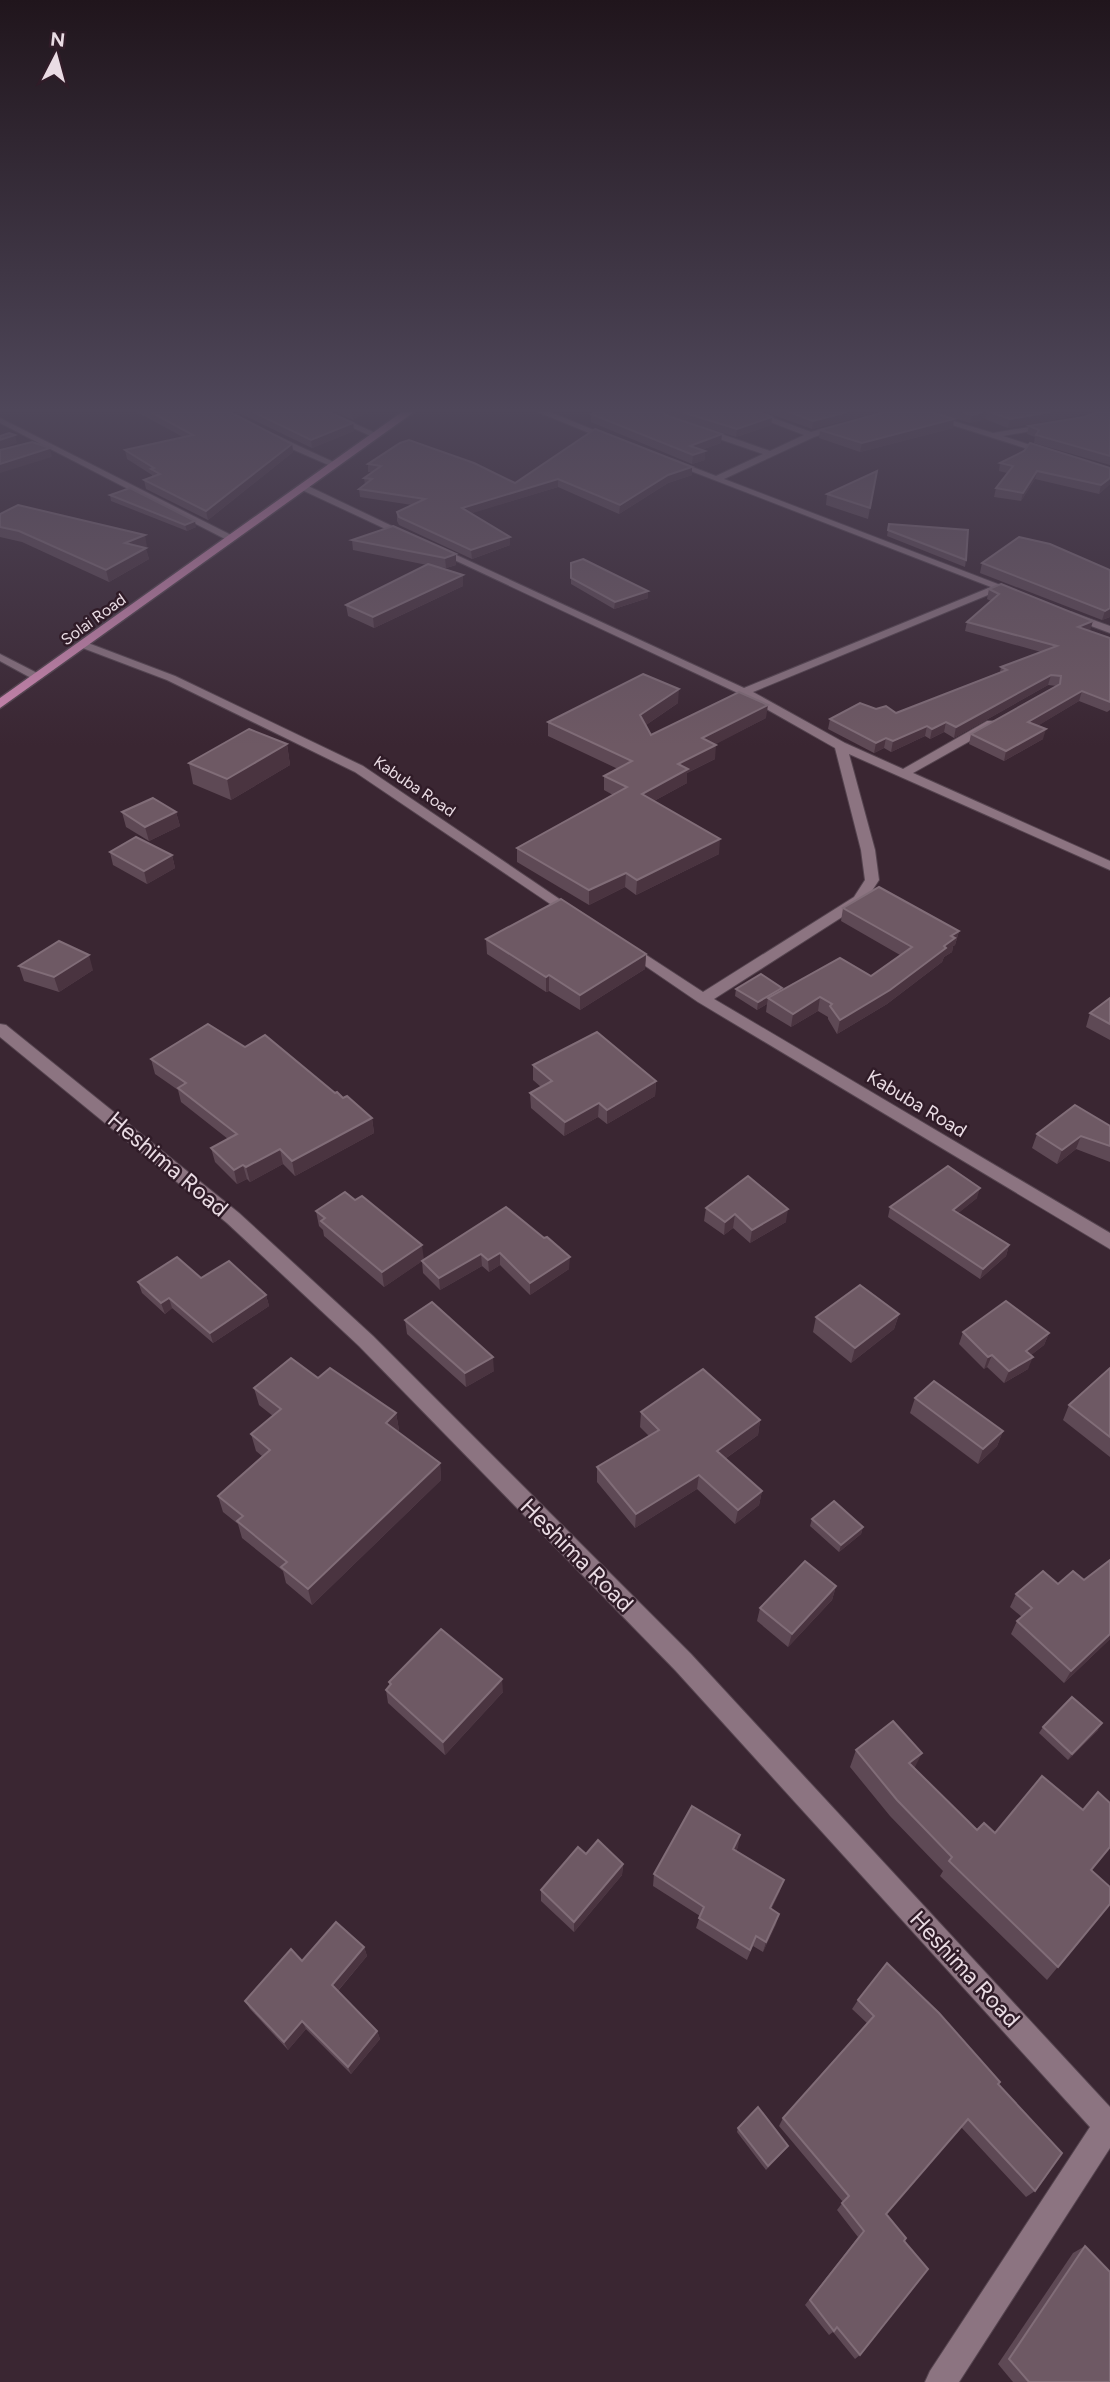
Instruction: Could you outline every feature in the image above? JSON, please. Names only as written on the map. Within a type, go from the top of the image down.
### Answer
[{"type":"highway","name":"Solai Road","points":[[0,704],[252,523]]},
{"type":"street","points":[[201,523],[230,538]]},
{"type":"street","points":[[380,523],[418,541]]},
{"type":"street","points":[[832,523],[1025,596]]},
{"type":"street","points":[[431,547],[744,692],[841,746],[906,772],[1110,866]]},
{"type":"street","points":[[744,692],[1000,587]]},
{"type":"street","points":[[1061,611],[1110,630]]},
{"type":"street","name":"Kabuba Road","points":[[84,645],[171,678],[359,769],[589,923]]},
{"type":"street","points":[[0,657],[37,677]]},
{"type":"street","points":[[906,772],[1007,715]]},
{"type":"street","points":[[703,999],[859,900],[872,880],[868,850],[841,746]]},
{"type":"street","name":"Kabuba Road","points":[[611,938],[703,999],[1110,1242]]},
{"type":"street","name":"Heshima Road","points":[[0,1029],[233,1218],[366,1341],[683,1662],[1109,2126]]},
{"type":"street","points":[[941,2382],[1109,2126]]},
{"type":"building","points":[[0,523],[95,523],[145,535],[125,543],[146,548],[106,570],[19,531],[0,527]]},
{"type":"building","points":[[412,523],[487,523],[510,537],[471,550]]},
{"type":"building","points":[[889,524],[968,530],[966,560],[888,530]]},
{"type":"building","points":[[393,526],[456,554],[445,558],[352,540]]},
{"type":"building","points":[[1019,537],[1050,544],[1110,570],[1110,608],[1105,611],[982,563]]},
{"type":"building","points":[[583,559],[648,591],[615,602],[571,578],[571,563]]},
{"type":"building","points":[[428,564],[463,575],[373,617],[346,605]]},
{"type":"building","points":[[1001,584],[1093,621],[1078,627],[1110,638],[1110,702],[1082,691],[1028,722],[1046,729],[1006,751],[971,734],[1060,684],[1061,676],[1051,675],[956,727],[946,722],[932,729],[927,726],[893,741],[886,738],[876,743],[830,719],[860,703],[876,709],[886,706],[896,713],[1007,670],[1001,667],[1057,646],[967,622],[999,594],[989,589]]},
{"type":"building","points":[[643,674],[679,689],[640,715],[651,735],[739,692],[768,705],[702,738],[716,745],[678,764],[688,769],[642,794],[720,839],[637,880],[626,873],[589,890],[517,848],[627,787],[604,776],[632,761],[548,722]]},
{"type":"building","points":[[249,729],[287,744],[227,779],[189,763]]},
{"type":"building","points":[[153,798],[176,812],[145,827],[122,812]]},
{"type":"building","points":[[136,837],[172,855],[144,871],[110,852]]},
{"type":"building","points":[[879,887],[959,931],[951,936],[955,938],[944,946],[946,948],[890,990],[840,1020],[830,1006],[832,1004],[820,997],[793,1014],[768,998],[840,958],[871,976],[912,947],[843,908]]},
{"type":"building","points":[[561,899],[646,954],[580,995],[486,939]]},
{"type":"building","points":[[59,941],[89,955],[54,977],[19,966]]},
{"type":"building","points":[[761,974],[782,988],[758,1002],[736,989]]},
{"type":"building","points":[[1110,998],[1110,1024],[1090,1013]]},
{"type":"building","points":[[208,1024],[245,1047],[265,1035],[335,1093],[343,1098],[347,1096],[372,1118],[292,1161],[280,1149],[246,1167],[243,1165],[234,1170],[211,1148],[237,1134],[178,1088],[186,1083],[151,1059]]},
{"type":"building","points":[[597,1032],[656,1081],[607,1110],[599,1103],[565,1122],[530,1093],[552,1081],[533,1065]]},
{"type":"building","points":[[1075,1105],[1110,1126],[1110,1146],[1081,1136],[1062,1150],[1037,1134]]},
{"type":"building","points":[[948,1166],[980,1188],[953,1210],[1009,1245],[983,1269],[890,1207]]},
{"type":"building","points":[[748,1176],[788,1209],[752,1230],[735,1214],[725,1222],[706,1208]]},
{"type":"building","points":[[345,1192],[355,1200],[362,1196],[422,1245],[382,1272],[321,1221],[325,1218],[316,1211]]},
{"type":"building","points":[[506,1207],[570,1257],[530,1283],[500,1253],[488,1260],[481,1254],[439,1278],[422,1261]]},
{"type":"building","points":[[177,1257],[201,1278],[229,1261],[266,1295],[210,1333],[169,1298],[161,1303],[138,1282]]},
{"type":"building","points":[[860,1285],[899,1314],[855,1348],[816,1317]]},
{"type":"building","points":[[1006,1301],[1049,1333],[1026,1351],[1033,1357],[1009,1371],[992,1355],[988,1357],[963,1332]]},
{"type":"building","points":[[432,1302],[493,1357],[465,1373],[405,1320]]},
{"type":"building","points":[[291,1358],[318,1378],[330,1368],[396,1413],[386,1423],[440,1463],[308,1589],[281,1567],[287,1562],[237,1521],[243,1516],[218,1496],[270,1450],[251,1434],[281,1409],[254,1388]]},
{"type":"building","points":[[1110,1368],[1110,1437],[1069,1405]]},
{"type":"building","points":[[703,1369],[760,1420],[717,1451],[762,1491],[738,1510],[699,1475],[636,1514],[597,1467],[659,1430],[641,1412]]},
{"type":"building","points":[[934,1381],[1003,1431],[983,1449],[915,1398]]},
{"type":"building","points":[[834,1501],[863,1527],[841,1545],[812,1519]]},
{"type":"building","points":[[1110,1560],[1110,1634],[1071,1671],[1017,1621],[1032,1608],[1016,1594],[1043,1571],[1058,1584],[1073,1571],[1084,1580]]},
{"type":"building","points":[[805,1561],[836,1586],[792,1634],[760,1608]]},
{"type":"building","points":[[441,1629],[502,1679],[443,1742],[386,1690],[391,1684],[389,1682]]},
{"type":"building","points":[[1072,1697],[1102,1723],[1072,1754],[1043,1727]]},
{"type":"building","points":[[893,1721],[922,1753],[909,1763],[977,1830],[984,1823],[995,1833],[1042,1776],[1083,1810],[1098,1792],[1110,1803],[1110,1847],[1091,1870],[1110,1887],[1110,1904],[1058,1967],[949,1861],[952,1857],[897,1800],[856,1750]]},
{"type":"building","points":[[692,1806],[740,1835],[733,1849],[784,1880],[770,1908],[779,1914],[766,1942],[756,1936],[750,1950],[699,1918],[704,1907],[654,1874]]},
{"type":"building","points":[[598,1840],[623,1864],[574,1922],[541,1890],[578,1847],[586,1854]]},
{"type":"building","points":[[336,1922],[364,1947],[332,1985],[377,2031],[348,2067],[302,2021],[284,2042],[245,2001],[291,1949],[302,1961]]},
{"type":"building","points":[[887,1963],[939,2013],[1000,2082],[998,2084],[1062,2153],[1035,2191],[968,2119],[886,2214],[928,2269],[860,2355],[837,2327],[834,2331],[810,2300],[864,2231],[842,2203],[849,2196],[783,2118],[874,2016],[858,2000]]},
{"type":"building","points":[[758,2107],[788,2146],[768,2166],[738,2128]]},
{"type":"building","points":[[1085,2246],[1110,2272],[1110,2382],[1029,2382],[1009,2359]]}]
